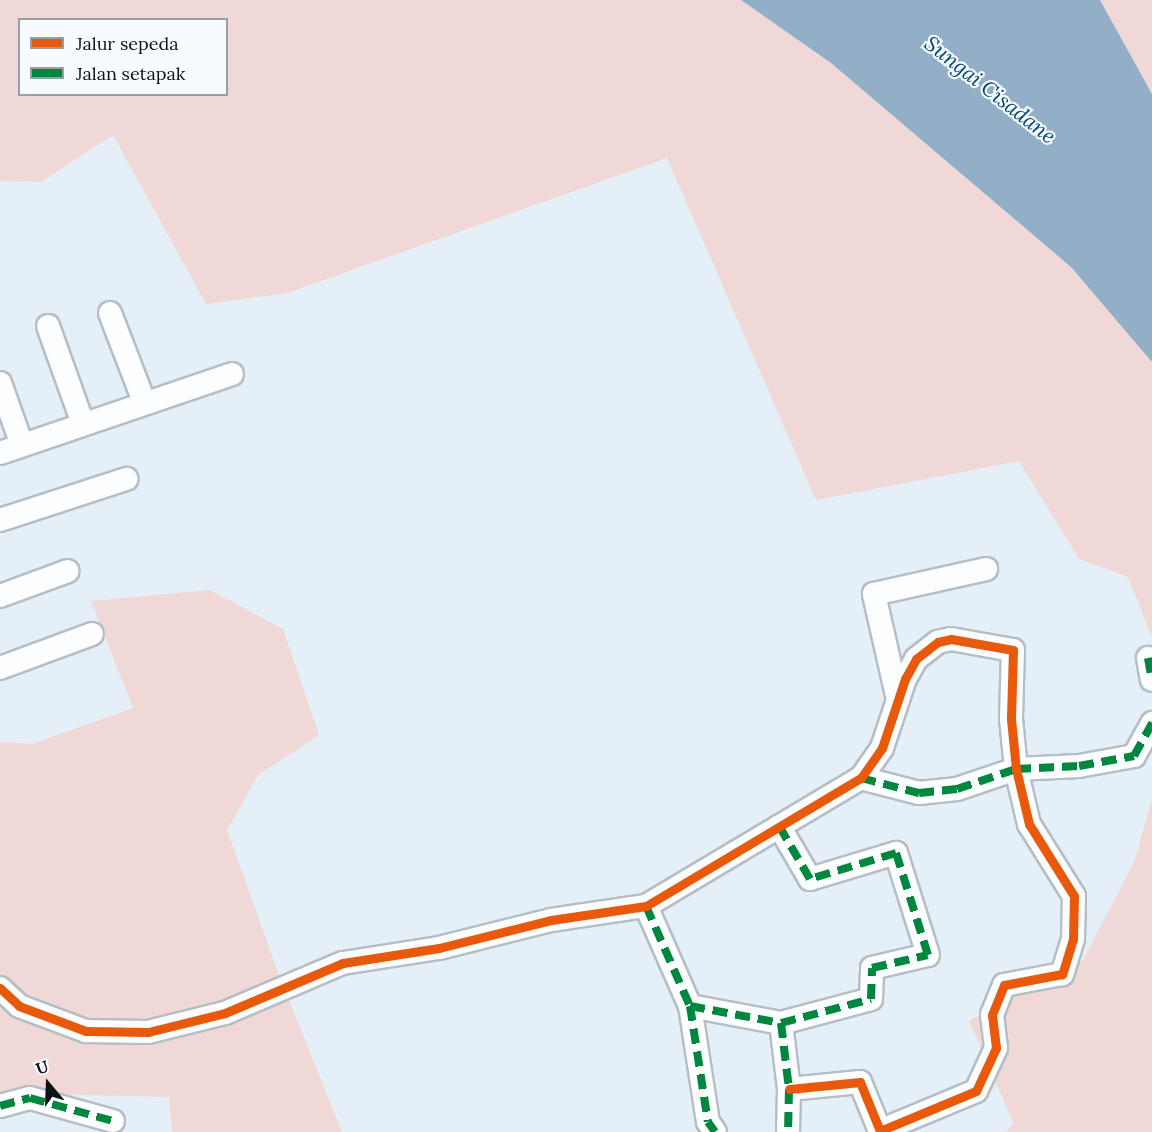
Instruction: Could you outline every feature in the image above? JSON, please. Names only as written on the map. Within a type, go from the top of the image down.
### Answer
[{"type":"street","points":[[110,313],[145,404]]},
{"type":"street","points":[[48,326],[83,424]]},
{"type":"street","points":[[0,453],[232,374]]},
{"type":"street","points":[[0,383],[22,445]]},
{"type":"street","points":[[0,520],[126,479]]},
{"type":"street","points":[[898,700],[874,594],[986,569]]},
{"type":"street","points":[[0,596],[68,571]]},
{"type":"street","points":[[0,668],[92,634]]},
{"type":"street","points":[[0,988],[19,1006],[86,1031],[148,1032],[225,1013],[343,963],[439,948],[551,920],[646,906],[861,778],[882,748],[898,700],[916,659],[938,642],[951,639],[1013,650],[1011,719],[1016,769],[1029,824],[1074,896],[1073,939],[1062,974],[1005,985],[992,1015],[996,1048],[976,1091],[880,1131],[860,1082],[789,1089]]},
{"type":"street","points":[[1148,658],[1152,680]]},
{"type":"street","points":[[861,778],[919,793],[957,789],[1016,769],[1079,766],[1134,756],[1152,723]]},
{"type":"street","points":[[690,1006],[781,1023],[871,999],[872,968],[928,955],[896,853],[810,879],[779,826]]},
{"type":"street","points":[[646,906],[690,1006],[708,1122],[715,1132]]},
{"type":"street","points":[[781,1023],[789,1089],[788,1132]]},
{"type":"street","points":[[0,1106],[30,1098],[112,1121]]},
{"type":"shaded area","points":[[0,0],[741,0],[831,63],[1071,267],[1148,354],[1152,362],[1152,637],[1128,577],[1079,559],[1019,461],[816,500],[667,158],[287,293],[206,304],[113,135],[41,182],[0,181]]},
{"type":"shaded area","points":[[1100,0],[1152,0],[1152,94]]},
{"type":"shaded area","points":[[210,590],[283,629],[319,735],[258,775],[227,830],[279,975],[342,1132],[172,1132],[169,1097],[0,1093],[0,742],[32,744],[133,708],[91,601]]},
{"type":"shaded area","points":[[1152,799],[1152,1132],[1006,1132],[1013,1122],[969,1021],[1083,960],[1134,862]]},
{"type":"water","name":"Sungai Cisadane","points":[[741,0],[1100,0],[1152,94],[1152,362],[1071,267],[831,63]]},
{"type":"marked path","points":[[1148,658],[1152,680]]},
{"type":"marked path","points":[[861,778],[919,793],[957,789],[1016,769],[1079,766],[1134,756],[1152,723]]},
{"type":"marked path","points":[[690,1006],[781,1023],[871,999],[872,968],[928,955],[896,853],[810,879],[779,826]]},
{"type":"marked path","points":[[646,906],[690,1006],[708,1122],[715,1132]]},
{"type":"marked path","points":[[781,1023],[789,1089],[788,1132]]},
{"type":"marked path","points":[[0,1106],[30,1098],[113,1121]]},
{"type":"cycle path","points":[[0,988],[19,1006],[86,1031],[148,1032],[225,1013],[343,963],[439,948],[551,920],[646,906],[861,778],[882,748],[905,679],[916,659],[938,642],[951,639],[1013,650],[1011,719],[1016,769],[1029,824],[1074,896],[1073,939],[1062,974],[1004,985],[992,1015],[996,1048],[976,1091],[880,1131],[860,1082],[789,1089]]}]
